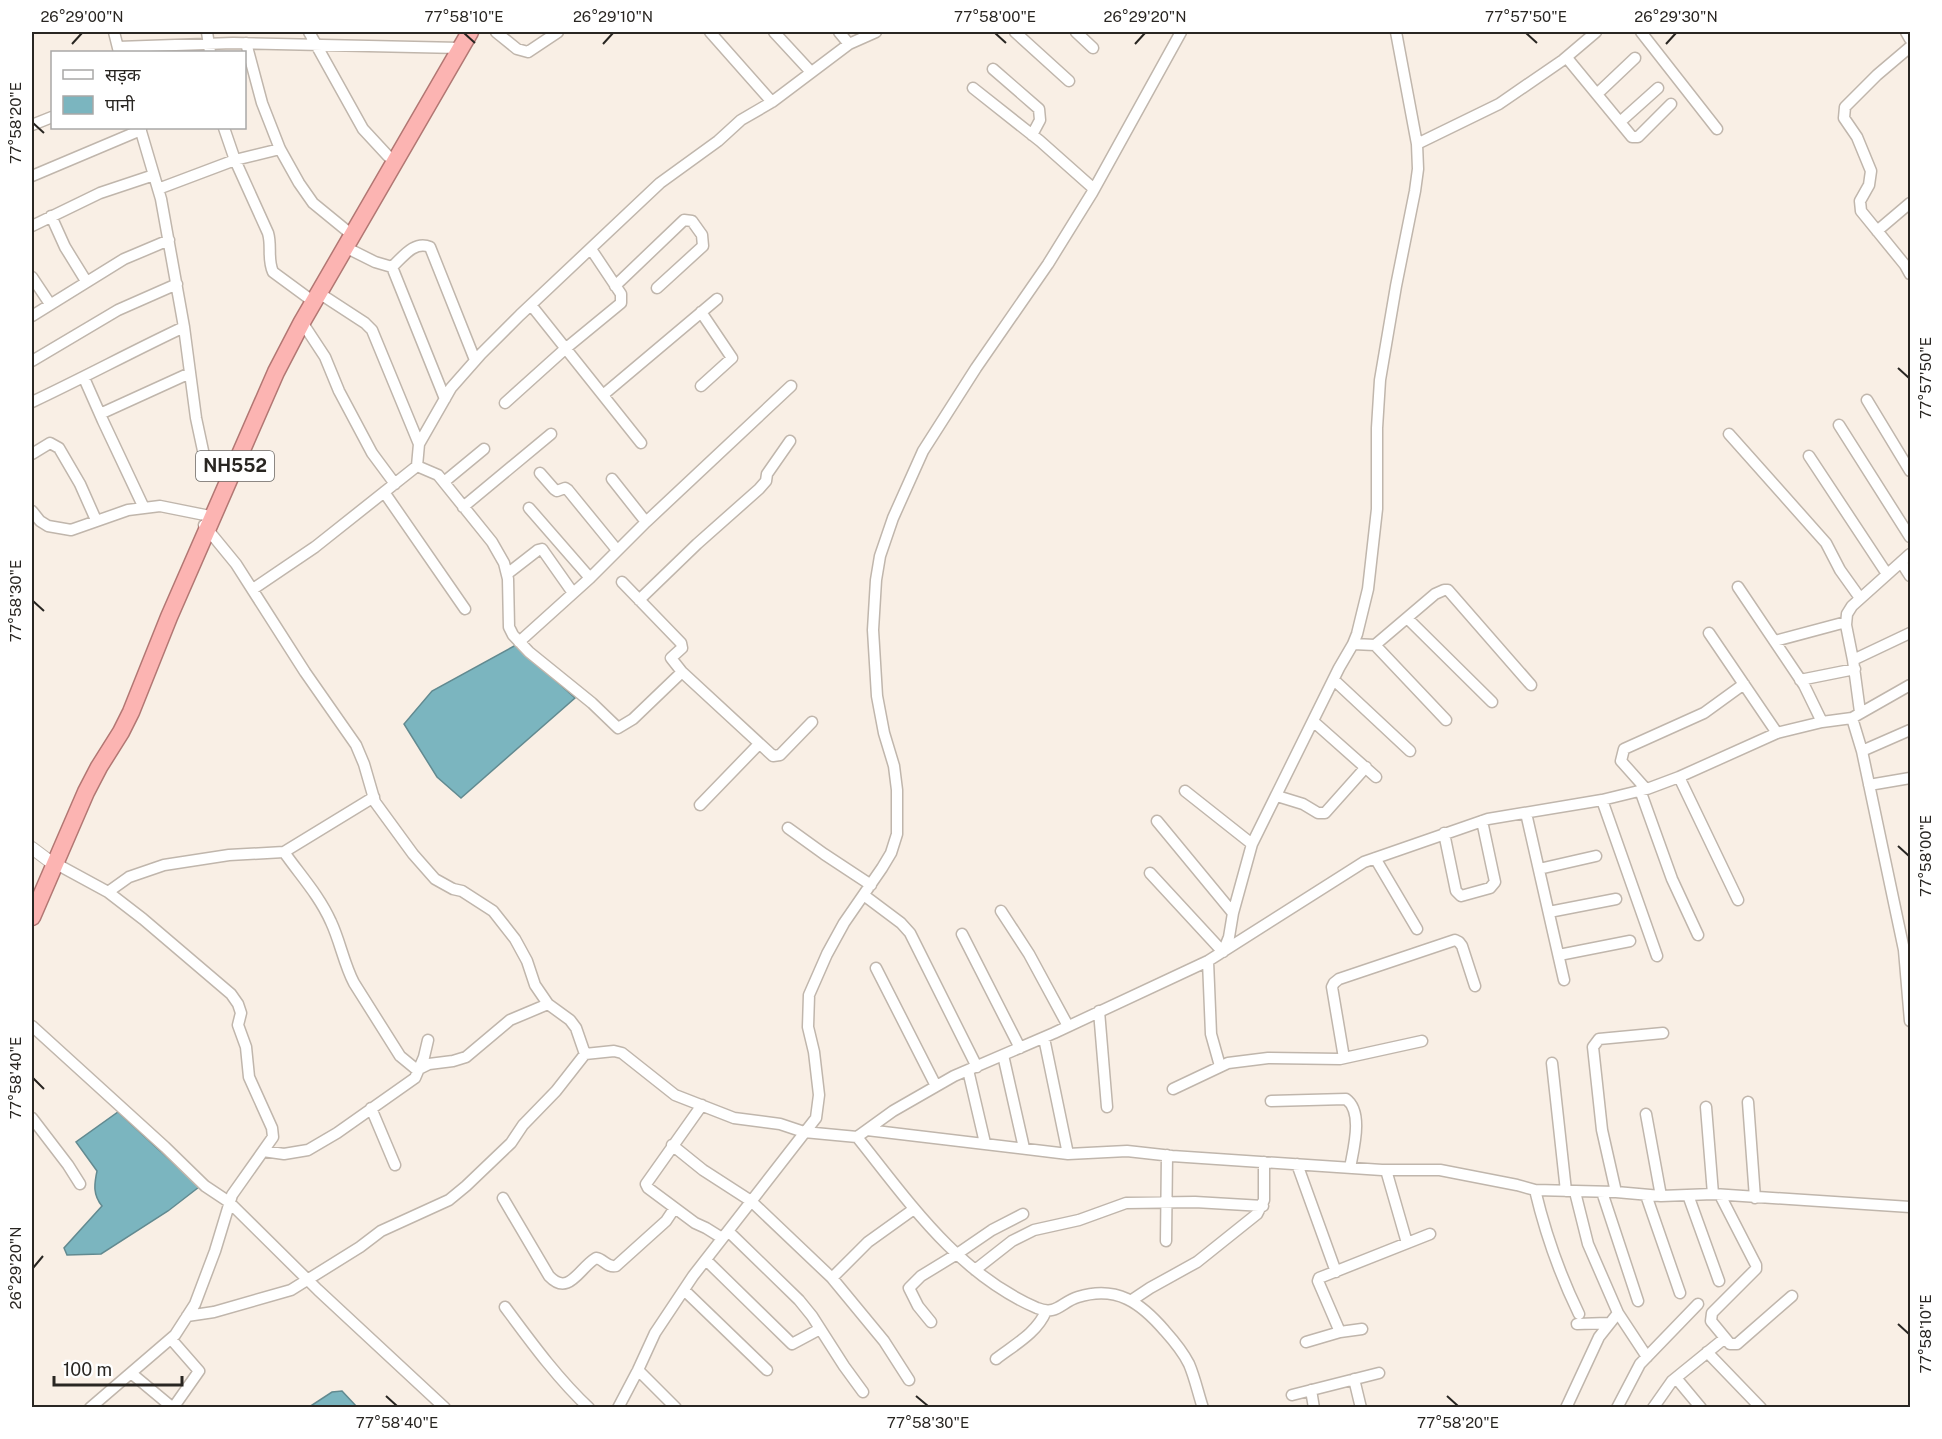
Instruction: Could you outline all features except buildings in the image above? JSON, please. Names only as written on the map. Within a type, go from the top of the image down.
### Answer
[{"type":"highway","name":"NH552","points":[[32,917],[74,797],[127,699],[205,523],[313,296],[346,230],[388,156],[456,42],[470,32]]},
{"type":"highway","name":"NH552","points":[[205,523],[222,474],[253,400],[313,296],[346,248],[456,42]]},
{"type":"highway","name":"NH552","points":[[32,894],[52,862]]},
{"type":"street","points":[[114,32],[119,50],[210,48],[246,43],[262,38],[315,44],[456,42]]},
{"type":"street","points":[[207,32],[210,48]]},
{"type":"street","points":[[309,32],[363,129],[388,156]]},
{"type":"street","points":[[350,32],[354,44]]},
{"type":"street","points":[[496,32],[517,49],[528,52],[558,32]]},
{"type":"street","points":[[710,32],[772,102]]},
{"type":"street","points":[[774,32],[811,72]]},
{"type":"street","points":[[840,32],[849,44]]},
{"type":"street","points":[[253,589],[315,547],[417,466],[419,444],[451,388],[475,360],[660,183],[718,141],[741,120],[772,102],[849,44],[876,32]]},
{"type":"street","points":[[1015,32],[1069,81]]},
{"type":"street","points":[[1076,32],[1093,48]]},
{"type":"street","points":[[618,1407],[656,1333],[684,1290],[816,1118],[819,1095],[814,1052],[808,1026],[808,995],[844,923],[865,896],[891,853],[897,834],[896,779],[884,733],[874,674],[873,630],[880,555],[893,518],[922,451],[1043,271],[1094,189],[1181,32]]},
{"type":"street","points":[[1223,952],[1229,937],[1233,913],[1252,844],[1353,644],[1368,589],[1377,509],[1377,428],[1380,380],[1418,169],[1417,144],[1396,32]]},
{"type":"street","points":[[1417,144],[1499,104],[1567,58],[1596,32]]},
{"type":"street","points":[[1641,32],[1717,129]]},
{"type":"street","points":[[1906,32],[1911,39]]},
{"type":"street","points":[[246,43],[262,103],[280,148],[298,183],[313,203],[346,230]]},
{"type":"street","points":[[1910,47],[1877,75],[1845,108],[1844,118],[1857,137],[1871,171],[1869,185],[1859,205],[1861,211],[1911,274]]},
{"type":"street","points":[[1567,58],[1632,137],[1638,137],[1671,105]]},
{"type":"street","points":[[1597,94],[1635,58]]},
{"type":"street","points":[[993,69],[1039,109],[1040,120],[1032,135]]},
{"type":"street","points":[[973,88],[1094,189]]},
{"type":"street","points":[[1620,122],[1658,88]]},
{"type":"street","points":[[32,125],[51,117]]},
{"type":"street","points":[[32,176],[140,129],[158,189],[169,240],[196,418],[205,460],[211,468],[222,474]]},
{"type":"street","points":[[224,129],[235,160],[268,233],[271,242],[270,266],[273,272],[365,323],[372,330],[419,444]]},
{"type":"street","points":[[158,189],[235,160],[280,148]]},
{"type":"street","points":[[32,226],[100,193],[154,175]]},
{"type":"street","points":[[1877,231],[1911,203]]},
{"type":"street","points":[[51,216],[65,247],[86,281]]},
{"type":"street","points":[[615,286],[684,220],[692,221],[702,235],[703,246],[657,288]]},
{"type":"street","points":[[32,316],[124,259],[169,240]]},
{"type":"street","points":[[392,267],[414,247],[421,244],[429,247],[475,360]]},
{"type":"street","points":[[346,248],[375,262],[392,267]]},
{"type":"street","points":[[505,403],[621,303],[621,294],[591,249]]},
{"type":"street","points":[[1901,261],[1911,253]]},
{"type":"street","points":[[392,267],[445,399]]},
{"type":"street","points":[[32,277],[50,304]]},
{"type":"street","points":[[32,362],[118,310],[177,284]]},
{"type":"street","points":[[603,395],[717,299]]},
{"type":"street","points":[[531,305],[641,443]]},
{"type":"street","points":[[701,312],[732,358],[701,386]]},
{"type":"street","points":[[302,321],[325,357],[339,391],[372,453],[395,484]]},
{"type":"street","points":[[32,402],[184,327]]},
{"type":"street","points":[[100,414],[190,373]]},
{"type":"street","points":[[84,378],[144,508]]},
{"type":"street","points":[[519,642],[590,578],[646,522],[791,386]]},
{"type":"street","points":[[1867,400],[1911,471]]},
{"type":"street","points":[[1839,425],[1911,537]]},
{"type":"street","points":[[463,507],[551,434]]},
{"type":"street","points":[[1730,434],[1826,543],[1840,570],[1860,598]]},
{"type":"street","points":[[639,600],[759,489],[790,441]]},
{"type":"street","points":[[32,454],[50,443],[59,448],[80,484],[96,520]]},
{"type":"street","points":[[444,482],[484,449]]},
{"type":"street","points":[[1809,456],[1887,574]]},
{"type":"street","points":[[417,466],[438,475],[492,542],[504,563],[507,574],[509,627],[519,642],[592,703],[618,728],[633,719],[682,672]]},
{"type":"street","points":[[540,473],[557,491],[568,490],[617,550]]},
{"type":"street","points":[[612,479],[646,522]]},
{"type":"street","points":[[384,492],[465,609]]},
{"type":"street","points":[[32,511],[36,524],[71,530],[128,510],[160,506],[205,523],[236,564],[305,672],[356,745],[374,797],[412,854],[435,879],[453,890],[462,891],[493,910],[506,925],[548,1004],[570,1020],[576,1028],[585,1054]]},
{"type":"street","points":[[529,508],[590,578]]},
{"type":"street","points":[[507,574],[548,543],[556,540]]},
{"type":"street","points":[[542,549],[573,593]]},
{"type":"street","points":[[1911,554],[1848,610],[1846,622],[1854,664],[1856,715],[1862,751],[1907,949],[1911,1021]]},
{"type":"street","points":[[1901,562],[1911,576]]},
{"type":"street","points":[[622,582],[681,644],[681,648],[671,658],[682,672],[773,756],[777,757],[812,722]]},
{"type":"street","points":[[1738,587],[1800,680],[1822,722]]},
{"type":"street","points":[[1353,644],[1375,645],[1435,594],[1448,590],[1531,685]]},
{"type":"street","points":[[1407,618],[1491,702]]},
{"type":"street","points":[[1775,641],[1846,622]]},
{"type":"street","points":[[1709,633],[1777,734]]},
{"type":"street","points":[[1800,680],[1854,664],[1911,633]]},
{"type":"street","points":[[1375,645],[1446,720]]},
{"type":"street","points":[[1334,680],[1410,750]]},
{"type":"street","points":[[1698,935],[1672,879],[1643,790],[1621,761],[1624,749],[1704,713],[1744,684]]},
{"type":"street","points":[[862,1133],[893,1111],[936,1086],[1208,961],[1364,862],[1482,821],[1602,800],[1643,790],[1679,777],[1777,734],[1856,715],[1911,685]]},
{"type":"street","points":[[1314,722],[1376,777]]},
{"type":"street","points":[[1862,751],[1911,730]]},
{"type":"street","points":[[700,805],[759,744]]},
{"type":"street","points":[[1277,796],[1303,804],[1318,813],[1325,813],[1366,767]]},
{"type":"street","points":[[1679,777],[1738,900]]},
{"type":"street","points":[[1869,785],[1911,778]]},
{"type":"street","points":[[1185,791],[1252,844]]},
{"type":"street","points":[[108,892],[129,877],[164,865],[229,855],[284,852],[374,797]]},
{"type":"street","points":[[1602,800],[1658,956]]},
{"type":"street","points":[[1526,813],[1564,980]]},
{"type":"street","points":[[1157,821],[1233,913]]},
{"type":"street","points":[[1444,833],[1458,894],[1461,896],[1490,888],[1495,882],[1482,821]]},
{"type":"street","points":[[788,828],[871,885]]},
{"type":"street","points":[[32,848],[52,862],[108,892],[231,994],[241,1012],[238,1025],[246,1047],[249,1077],[272,1128],[273,1137],[232,1194],[215,1251],[195,1304],[175,1335],[90,1407]]},
{"type":"street","points":[[284,852],[313,888],[323,906],[354,982],[400,1056],[417,1070]]},
{"type":"street","points":[[1539,869],[1596,856]]},
{"type":"street","points":[[1375,858],[1417,929]]},
{"type":"street","points":[[1150,873],[1223,952]]},
{"type":"street","points":[[865,896],[901,923],[910,933],[973,1068],[985,1143]]},
{"type":"street","points":[[1549,912],[1616,899]]},
{"type":"street","points":[[1001,911],[1029,954],[1068,1026]]},
{"type":"street","points":[[962,934],[1020,1048]]},
{"type":"street","points":[[1344,1058],[1332,987],[1339,979],[1455,940],[1462,946],[1475,986]]},
{"type":"street","points":[[1559,955],[1630,941]]},
{"type":"street","points":[[1208,961],[1211,1034],[1220,1066]]},
{"type":"street","points":[[876,968],[936,1086]]},
{"type":"street","points":[[417,1070],[429,1064],[453,1062],[466,1057],[510,1020],[548,1004]]},
{"type":"street","points":[[1100,1011],[1107,1107]]},
{"type":"street","points":[[33,1031],[165,1147],[205,1186],[232,1194],[307,1280],[445,1407]]},
{"type":"street","points":[[1616,1192],[1602,1130],[1593,1047],[1599,1039],[1663,1033]]},
{"type":"street","points":[[1044,1038],[1068,1154]]},
{"type":"street","points":[[264,1151],[284,1154],[308,1150],[337,1133],[415,1078],[428,1040]]},
{"type":"street","points":[[1173,1089],[1228,1063],[1268,1058],[1344,1058],[1422,1041]]},
{"type":"street","points":[[187,1316],[291,1290],[360,1247],[381,1231],[449,1200],[511,1143],[523,1125],[556,1091],[585,1054],[614,1051],[622,1053],[675,1095],[734,1118],[780,1124],[804,1132],[862,1133],[985,1143],[1068,1154],[1127,1151],[1350,1168],[1440,1170],[1534,1190],[1616,1192],[1661,1196],[1716,1194],[1911,1208]]},
{"type":"street","points":[[1003,1055],[1024,1148]]},
{"type":"street","points":[[1552,1063],[1570,1191],[1588,1244],[1618,1313],[1647,1357]]},
{"type":"street","points":[[1271,1101],[1346,1099],[1351,1102],[1354,1108],[1356,1137],[1350,1168]]},
{"type":"street","points":[[1748,1102],[1755,1198]]},
{"type":"street","points":[[702,1105],[646,1184],[648,1188],[694,1223],[725,1235],[799,1300],[863,1392]]},
{"type":"street","points":[[1706,1107],[1716,1194],[1756,1265],[1755,1272],[1712,1313],[1711,1321],[1730,1344],[1737,1344],[1792,1296]]},
{"type":"street","points":[[371,1108],[395,1165]]},
{"type":"street","points":[[1646,1114],[1661,1196]]},
{"type":"street","points":[[32,1118],[80,1184]]},
{"type":"street","points":[[862,1133],[914,1209],[957,1254],[975,1270],[1007,1292],[1046,1311],[1057,1309],[1075,1298],[1098,1293],[1118,1295],[1132,1300],[1150,1314],[1175,1342],[1189,1365],[1203,1407]]},
{"type":"street","points":[[672,1145],[703,1170],[751,1202],[832,1278],[884,1341],[909,1380]]},
{"type":"street","points":[[1166,1241],[1167,1155]]},
{"type":"street","points":[[1132,1300],[1197,1262],[1250,1222],[1263,1206],[1264,1162]]},
{"type":"street","points":[[1297,1164],[1336,1272]]},
{"type":"street","points":[[1386,1170],[1407,1243]]},
{"type":"street","points":[[1534,1190],[1578,1319],[1608,1323]]},
{"type":"street","points":[[1602,1192],[1638,1301]]},
{"type":"street","points":[[1646,1195],[1680,1293]]},
{"type":"street","points":[[1688,1195],[1719,1281]]},
{"type":"street","points":[[503,1198],[549,1276],[558,1284],[568,1283],[596,1258],[609,1266],[616,1266],[666,1221],[674,1209]]},
{"type":"street","points":[[975,1270],[1012,1240],[1034,1230],[1079,1221],[1126,1203],[1195,1202],[1263,1206]]},
{"type":"street","points":[[832,1278],[868,1242],[914,1209]]},
{"type":"street","points":[[931,1322],[918,1306],[909,1288],[921,1276],[992,1230],[1023,1214]]},
{"type":"street","points":[[1340,1332],[1318,1281],[1322,1276],[1430,1234]]},
{"type":"street","points":[[706,1260],[792,1344],[820,1329]]},
{"type":"street","points":[[684,1290],[767,1370]]},
{"type":"street","points":[[195,1304],[202,1314]]},
{"type":"street","points":[[1617,1407],[1640,1364],[1698,1304]]},
{"type":"street","points":[[505,1307],[569,1388],[589,1407]]},
{"type":"street","points":[[996,1359],[1032,1332],[1041,1322],[1046,1311]]},
{"type":"street","points":[[1566,1407],[1599,1336],[1618,1313]]},
{"type":"street","points":[[1306,1342],[1340,1332],[1362,1329]]},
{"type":"street","points":[[1653,1407],[1676,1378],[1725,1338]]},
{"type":"street","points":[[131,1373],[173,1407],[199,1371],[171,1339]]},
{"type":"street","points":[[1707,1352],[1761,1407]]},
{"type":"street","points":[[639,1370],[676,1407]]},
{"type":"street","points":[[1293,1395],[1379,1372]]},
{"type":"street","points":[[1676,1378],[1701,1407]]},
{"type":"street","points":[[1354,1379],[1361,1407]]},
{"type":"street","points":[[1311,1390],[1314,1407]]},
{"type":"water","points":[[516,645],[575,698],[461,798],[437,777],[404,724],[432,691]]},
{"type":"water","points":[[118,1112],[199,1187],[168,1211],[101,1254],[67,1255],[64,1248],[102,1206],[95,1190],[97,1171],[76,1142]]},
{"type":"water","points":[[342,1391],[357,1407],[309,1407],[332,1392]]}]
